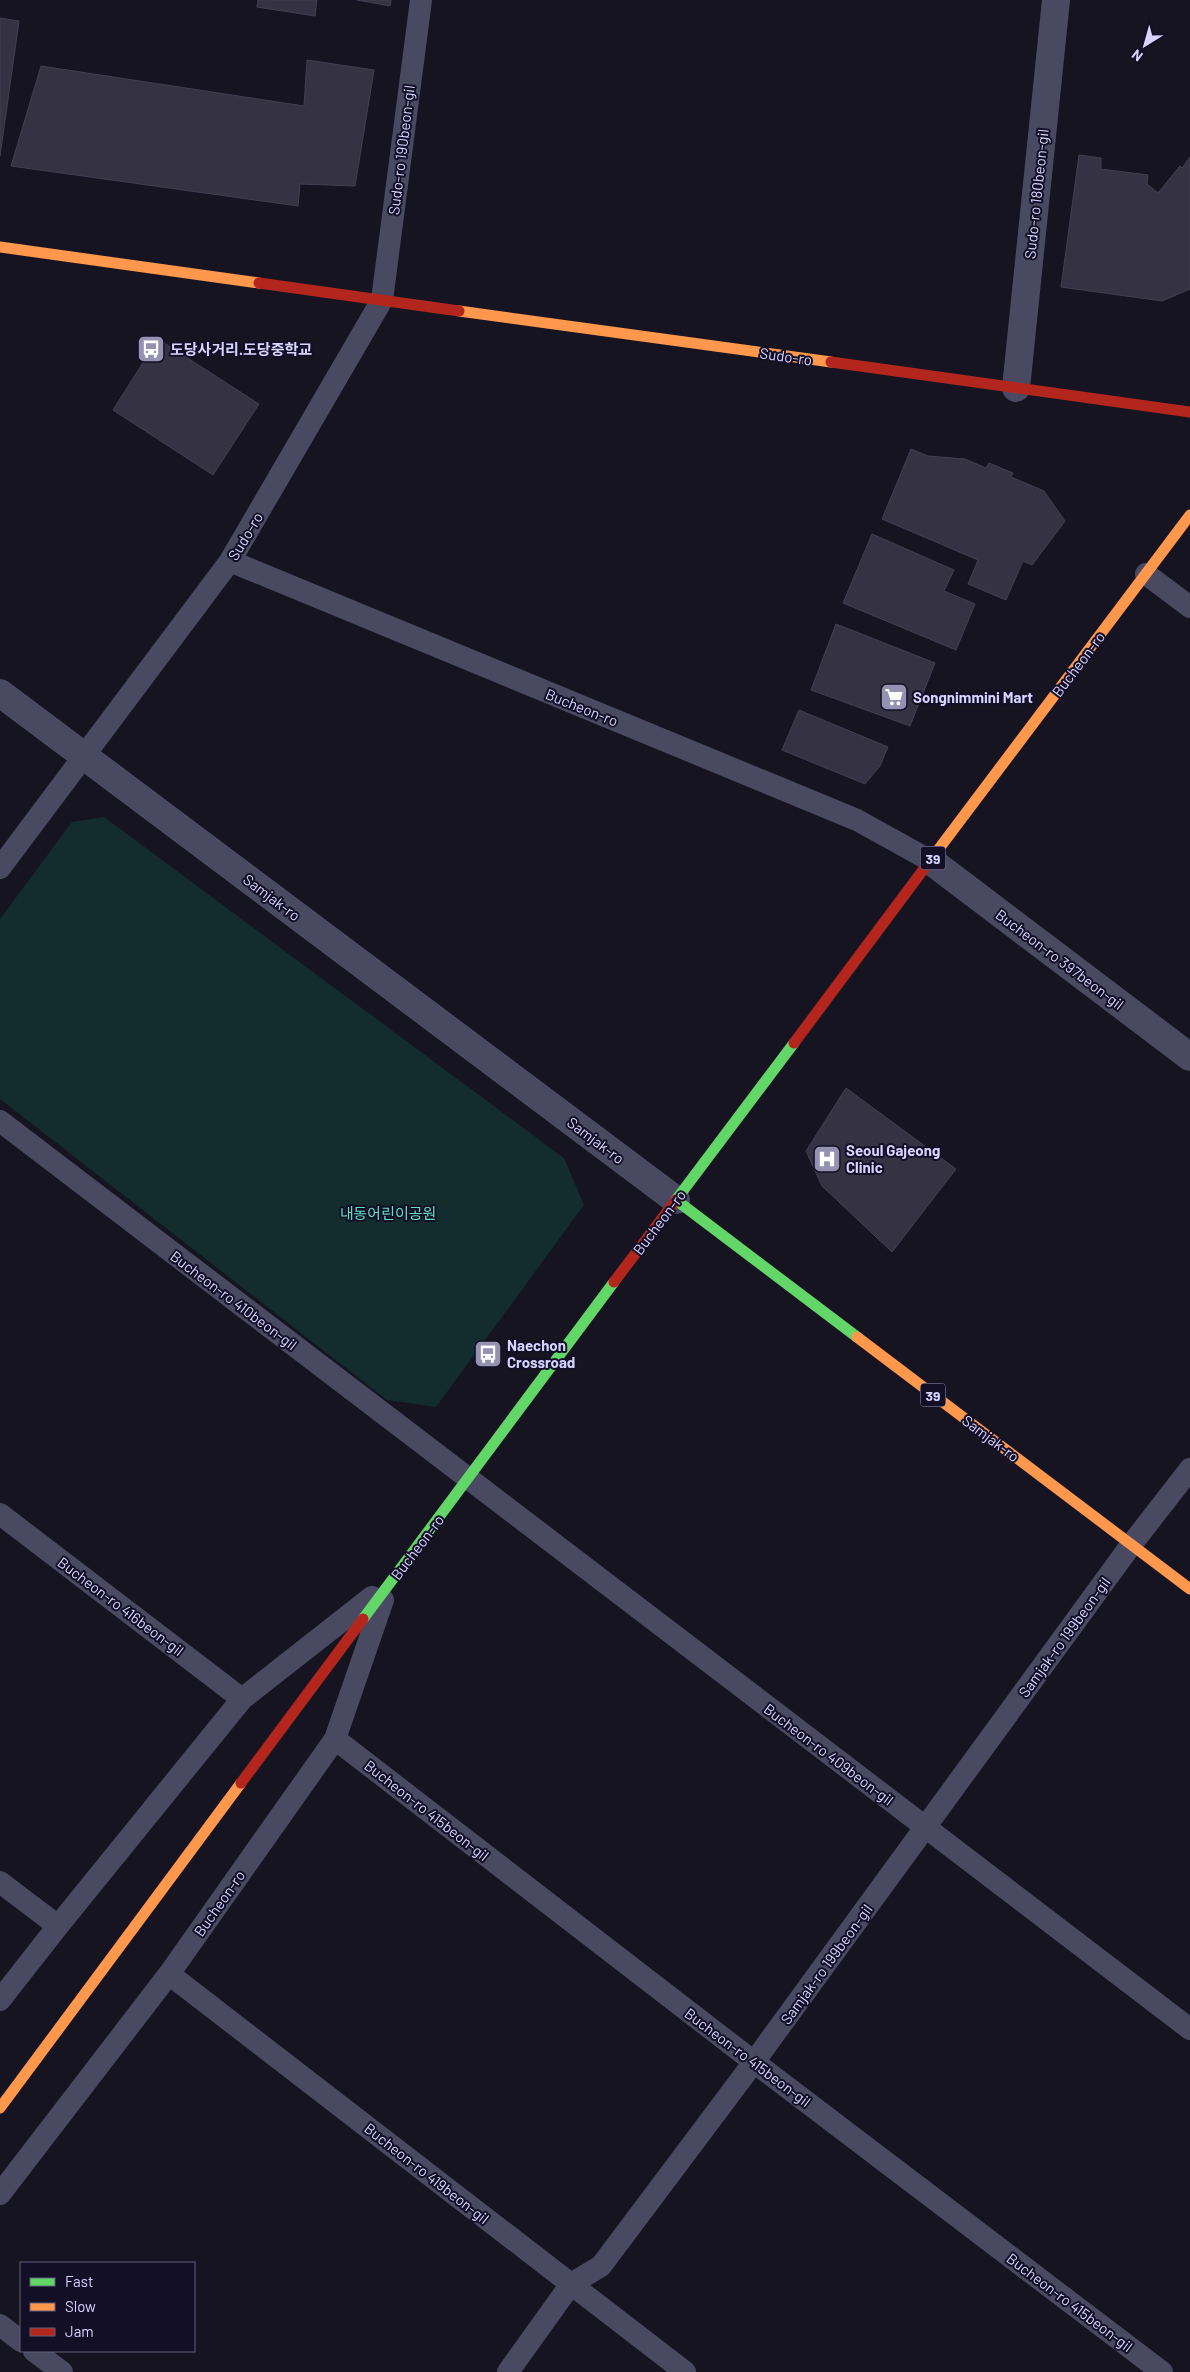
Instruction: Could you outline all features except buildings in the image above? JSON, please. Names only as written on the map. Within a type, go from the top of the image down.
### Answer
[{"type":"street","name":"Sudo-ro 180beon-gil","points":[[1016,388],[1056,0]]},
{"type":"street","name":"Sudo-ro","points":[[0,247],[1190,412]]},
{"type":"street","name":"Bucheon-ro","points":[[0,2108],[388,1584],[1190,515]]},
{"type":"street","name":"Samjak-ro","points":[[0,692],[1190,1589]]},
{"type":"street","name":"Bucheon-ro 397beon-gil","points":[[931,861],[1190,1057]]},
{"type":"lane","name":"Sudo-ro 190beon-gil","points":[[382,300],[421,0]]},
{"type":"lane","name":"Sudo-ro","points":[[0,868],[230,561],[382,300]]},
{"type":"lane","name":"Bucheon-ro","points":[[230,561],[857,820],[931,861]]},
{"type":"lane","points":[[1146,574],[1190,607]]},
{"type":"lane","name":"Bucheon-ro 410beon-gil","points":[[0,1121],[467,1479]]},
{"type":"lane","name":"Samjak-ro 199beon-gil","points":[[508,2372],[571,2284],[601,2266],[754,2062],[1131,1545],[1190,1469]]},
{"type":"lane","name":"Bucheon-ro 409beon-gil","points":[[467,1479],[1190,2029]]},
{"type":"lane","name":"Bucheon-ro 416beon-gil","points":[[0,1514],[242,1699]]},
{"type":"lane","name":"Bucheon-ro","points":[[0,2000],[242,1699],[388,1584]]},
{"type":"lane","name":"Bucheon-ro","points":[[0,2194],[169,1974],[336,1739],[388,1584]]},
{"type":"lane","name":"Bucheon-ro 415beon-gil","points":[[336,1739],[754,2062],[1162,2372]]},
{"type":"lane","points":[[0,1882],[58,1926]]},
{"type":"lane","name":"Bucheon-ro 419beon-gil","points":[[169,1974],[685,2372]]},
{"type":"lane","points":[[0,2326],[20,2340]]},
{"type":"lane","points":[[35,2352],[62,2372]]},
{"type":"green space","name":"내동어린이공원","points":[[104,817],[564,1158],[584,1205],[436,1407],[387,1400],[0,1099],[0,919],[72,822]]},
{"type":"traffic: fast","points":[[794,1043],[676,1200],[857,1337]]},
{"type":"traffic: fast","points":[[363,1619],[614,1282]]},
{"type":"traffic: slow","points":[[0,247],[259,283]]},
{"type":"traffic: slow","points":[[459,311],[831,362]]},
{"type":"traffic: slow","points":[[935,854],[1190,515]]},
{"type":"traffic: slow","points":[[857,1337],[1190,1589]]},
{"type":"traffic: slow","points":[[0,2108],[241,1783]]},
{"type":"traffic: jam","points":[[259,283],[459,311]]},
{"type":"traffic: jam","points":[[831,362],[1190,412]]},
{"type":"traffic: jam","points":[[794,1043],[935,854]]},
{"type":"traffic: jam","points":[[614,1282],[676,1200]]},
{"type":"traffic: jam","points":[[241,1783],[363,1619]]},
{"type":"place","name":"도당사거리.도당중학교","points":[[151,349]]},
{"type":"place","name":"Songnimmini Mart","points":[[894,697]]},
{"type":"place","name":"Seoul Gajeong Clinic","points":[[827,1159]]},
{"type":"place","name":"Naechon Crossroad","points":[[488,1354]]}]
